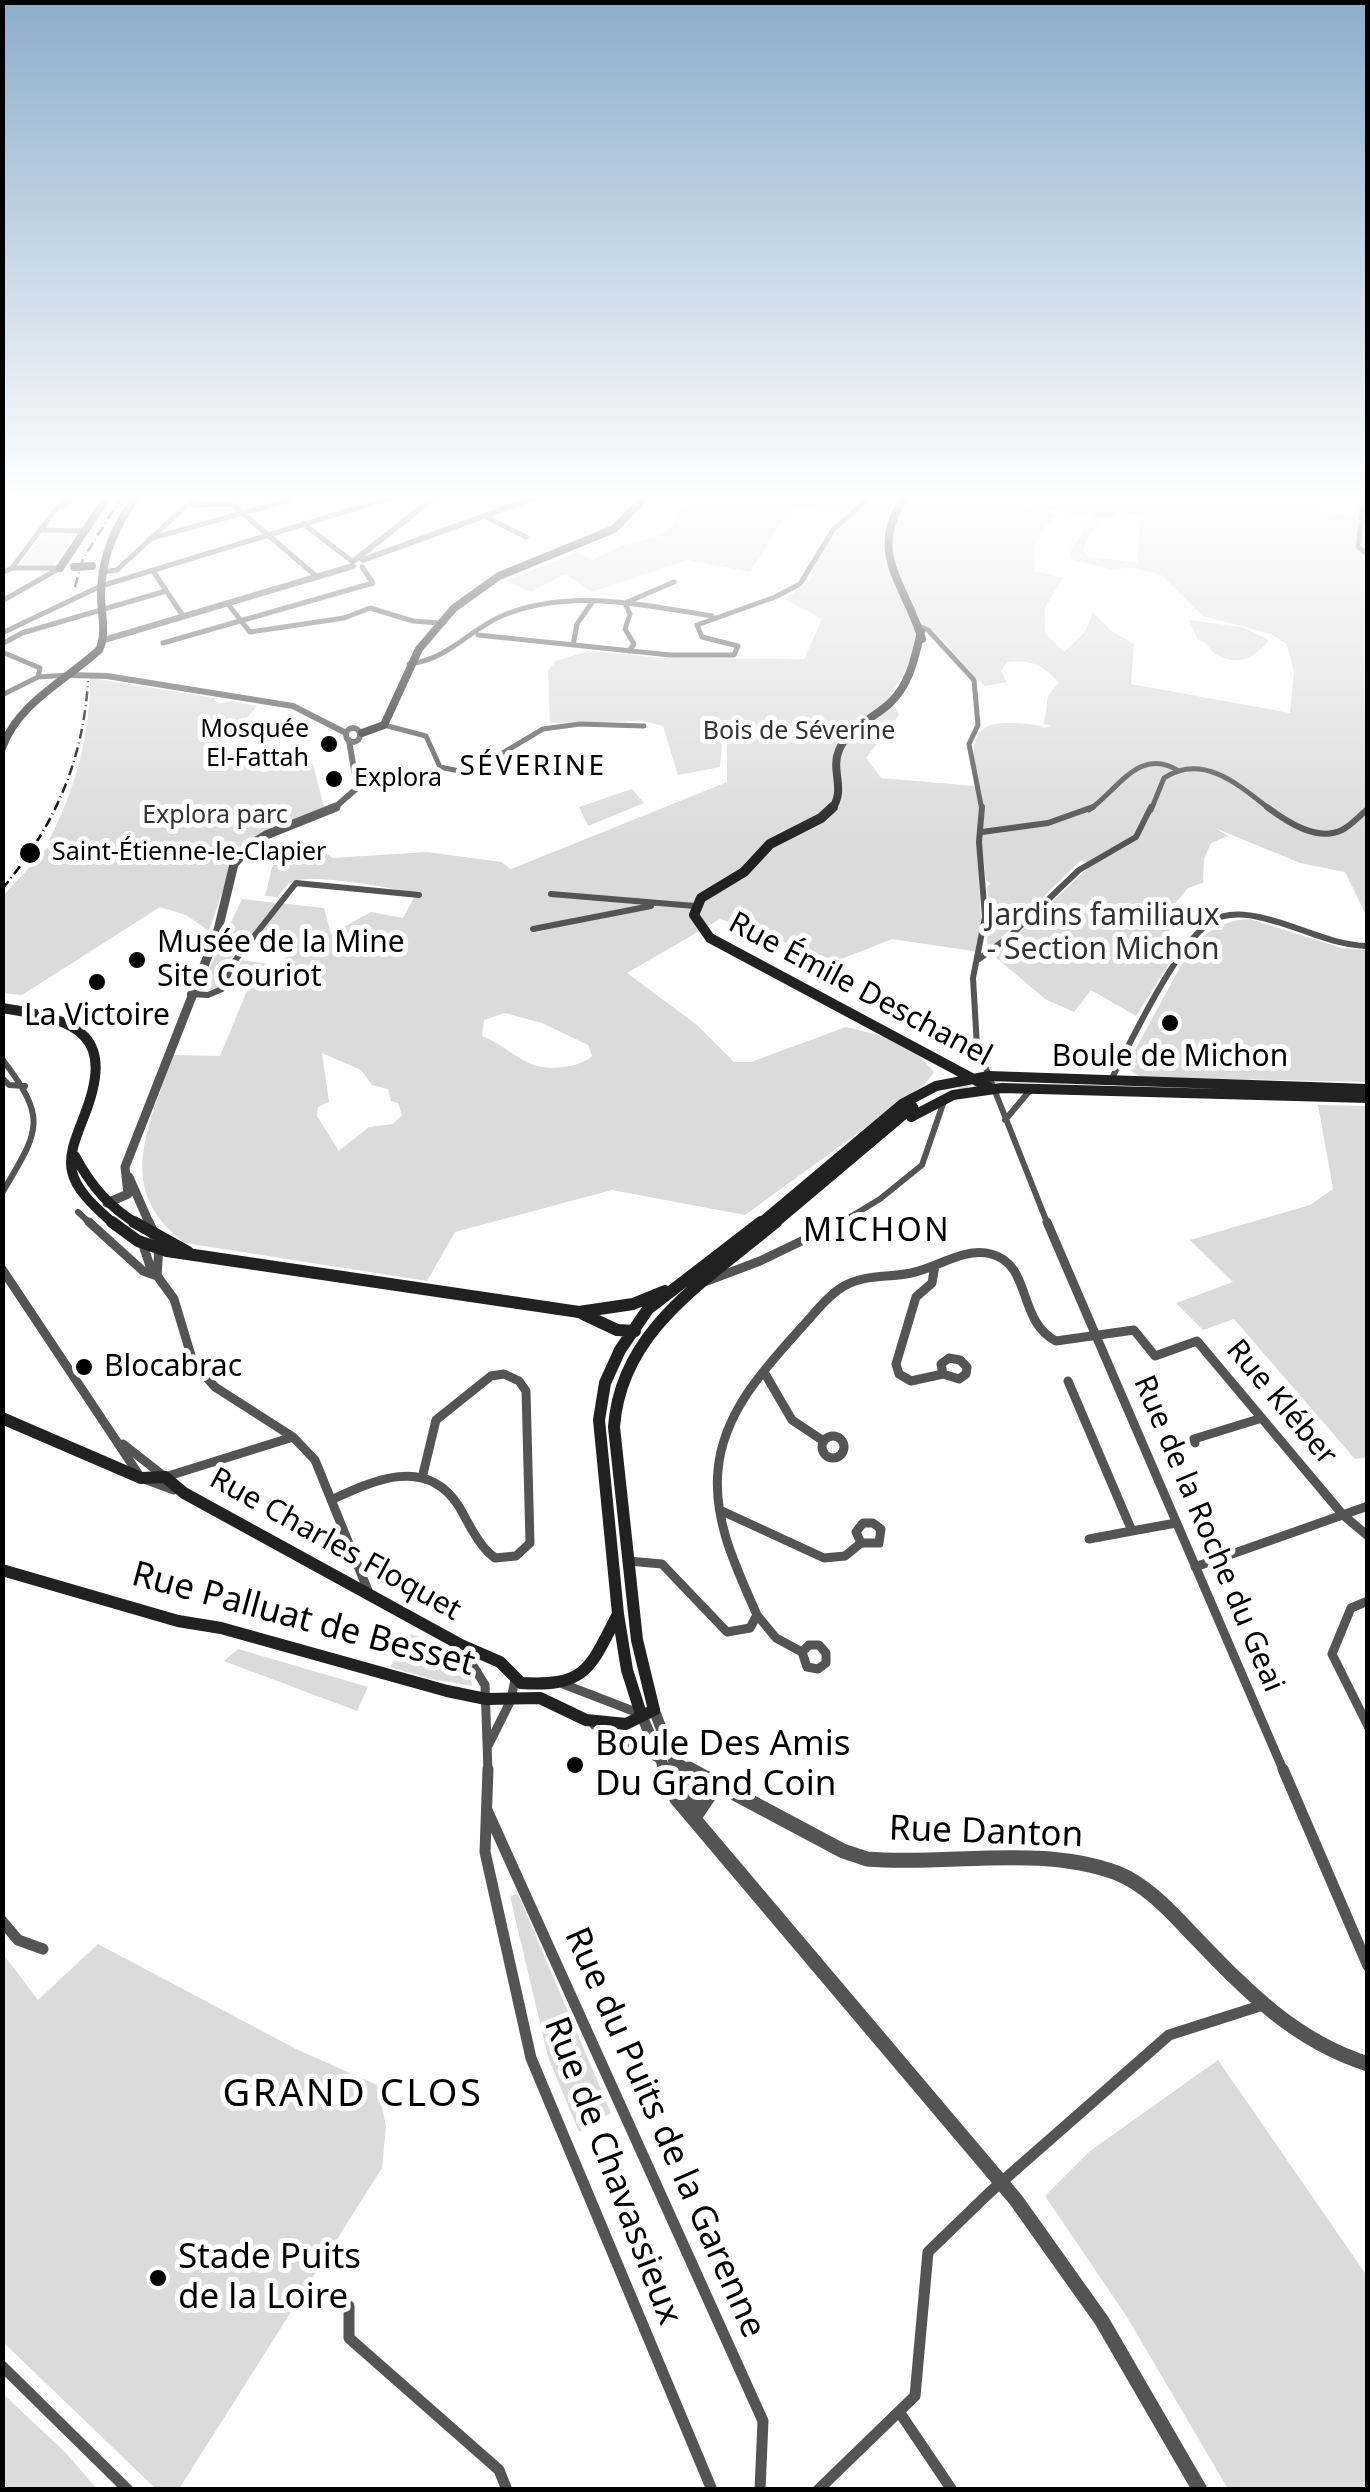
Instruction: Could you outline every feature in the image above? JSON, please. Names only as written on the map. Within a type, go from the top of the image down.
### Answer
[{"type":"main road","points":[[2,748],[4,734],[17,718],[100,650],[104,640],[101,609]]},
{"type":"main road","points":[[362,733],[384,724],[390,699],[409,664],[453,609]]},
{"type":"main road","points":[[911,609],[920,629]]},
{"type":"main road","name":"Rue Émile Deschanel","points":[[920,629],[924,650],[904,698],[889,711],[861,724],[835,760],[840,794],[834,807],[771,844],[754,864],[703,894],[694,906],[698,928],[710,938],[969,1079],[998,1086]]},
{"type":"main road","points":[[2,1008],[36,1013],[70,1025],[87,1037],[97,1051],[97,1079],[74,1140],[71,1168],[76,1180],[143,1245],[580,1312],[624,1331],[657,1322]]},
{"type":"main road","points":[[648,1712],[627,1670],[599,1420],[605,1382],[624,1331],[648,1309],[902,1104],[936,1086],[989,1076],[1368,1098]]},
{"type":"main road","points":[[998,1086],[1111,1085],[1133,1080],[1218,1089],[1368,1088]]},
{"type":"main road","points":[[832,1177],[918,1112],[948,1098],[998,1086],[1111,1085]]},
{"type":"main road","points":[[838,1158],[913,1107],[958,1088]]},
{"type":"main road","points":[[648,1712],[616,1457],[616,1400],[626,1367],[657,1322],[913,1107]]},
{"type":"main road","points":[[75,1156],[112,1213],[188,1252]]},
{"type":"main road","points":[[580,1312],[633,1304],[679,1286]]},
{"type":"main road","points":[[2,1418],[141,1478],[165,1477]]},
{"type":"main road","name":"Rue Charles Floquet","points":[[165,1477],[184,1494],[461,1645],[500,1662],[521,1683],[564,1684]]},
{"type":"main road","name":"Rue Palluat de Besset","points":[[2,1570],[178,1621],[221,1628],[486,1699],[540,1698],[586,1720]]},
{"type":"main road","points":[[564,1684],[598,1650],[618,1614]]},
{"type":"main road","points":[[586,1720],[626,1724],[648,1712]]},
{"type":"street","points":[[2,634],[53,609]]},
{"type":"street","points":[[2,644],[22,633],[100,609]]},
{"type":"street","points":[[178,609],[183,616]]},
{"type":"street","points":[[104,640],[204,609]]},
{"type":"street","points":[[233,609],[250,632],[344,618],[367,609]]},
{"type":"street","points":[[163,644],[282,609]]},
{"type":"street","points":[[374,609],[439,624]]},
{"type":"street","points":[[409,664],[421,664],[455,650],[500,617],[525,609]]},
{"type":"street","points":[[573,645],[577,624],[587,609]]},
{"type":"street","points":[[628,609],[626,630],[634,644],[630,651]]},
{"type":"street","points":[[666,609],[714,617]]},
{"type":"street","points":[[478,635],[630,651],[734,655],[738,651],[735,644],[697,633],[697,624],[742,609]]},
{"type":"street","points":[[167,620],[183,638]]},
{"type":"street","name":"Rue de la Roche du Geai","points":[[920,629],[928,630],[974,680],[978,725],[970,744],[982,808],[979,842],[985,918],[980,959],[973,978],[977,1046],[989,1076],[998,1086],[1005,1120],[1195,1568],[1362,1938],[1368,1966]]},
{"type":"street","points":[[2,652],[40,668],[38,676]]},
{"type":"street","points":[[2,696],[38,676],[107,676],[293,706],[347,737],[360,738],[362,733]]},
{"type":"street","points":[[384,724],[426,736],[440,767],[460,774],[486,767],[540,730],[644,726]]},
{"type":"street","points":[[112,1213],[128,1194],[125,1167],[219,926],[227,881],[239,856],[278,830],[331,811],[349,800],[357,788],[347,737]]},
{"type":"street","points":[[982,832],[1015,830],[1083,813],[1125,780],[1129,771],[1146,763],[1172,765],[1178,770]]},
{"type":"street","points":[[980,959],[1010,939],[1080,870],[1128,844],[1141,832],[1159,782],[1178,770],[1197,768],[1218,774],[1288,822],[1320,833],[1344,830],[1368,809]]},
{"type":"street","points":[[190,994],[208,995],[222,989],[233,961],[263,929],[287,890],[296,883],[418,895]]},
{"type":"street","points":[[572,886],[554,893],[694,906]]},
{"type":"street","points":[[533,929],[665,904]]},
{"type":"street","points":[[1111,1085],[1118,1064],[1188,944],[1206,924],[1218,918],[1260,918],[1336,944],[1368,946]]},
{"type":"street","points":[[2,1059],[34,1101],[37,1120],[34,1139],[2,1193]]},
{"type":"street","points":[[1118,1064],[1133,1080]]},
{"type":"street","points":[[2,1078],[9,1086],[25,1086]]},
{"type":"street","points":[[1005,1120],[1032,1088]]},
{"type":"street","points":[[707,1282],[749,1267],[890,1196],[926,1161],[936,1113],[948,1098]]},
{"type":"street","points":[[125,1167],[160,1250],[157,1276]]},
{"type":"street","points":[[78,1212],[143,1271],[157,1276]]},
{"type":"street","points":[[143,1245],[157,1276],[174,1299],[193,1362],[215,1388],[294,1437],[316,1460],[370,1596]]},
{"type":"street","points":[[739,1254],[742,1263],[749,1267]]},
{"type":"street","points":[[802,1652],[776,1638],[756,1615],[728,1549],[717,1453],[737,1405],[832,1294],[848,1282],[868,1275],[918,1272],[935,1264],[974,1256],[1002,1259],[1012,1270],[1035,1328],[1044,1337],[1056,1341],[1096,1336]]},
{"type":"street","points":[[935,1264],[932,1283],[916,1297],[896,1364],[899,1374],[911,1381],[943,1374]]},
{"type":"street","points":[[2,1269],[141,1478]]},
{"type":"street","name":"Rue Kléber","points":[[1096,1336],[1134,1330],[1155,1356],[1196,1341],[1343,1515],[1368,1536]]},
{"type":"street","points":[[764,1372],[792,1420],[822,1440]]},
{"type":"street","points":[[331,1500],[378,1478],[423,1474],[439,1483],[456,1502],[479,1547],[495,1558],[522,1552],[530,1543],[526,1391],[519,1381],[504,1374],[491,1376],[436,1420],[423,1474]]},
{"type":"street","points":[[1068,1380],[1132,1531]]},
{"type":"street","points":[[1195,1443],[1194,1439],[1262,1418]]},
{"type":"street","points":[[119,1442],[165,1477],[294,1437]]},
{"type":"street","name":"Rue Charles Floquet","points":[[141,1478],[184,1494]]},
{"type":"street","points":[[1195,1568],[1368,1506]]},
{"type":"street","points":[[722,1511],[824,1558],[845,1556],[861,1543]]},
{"type":"street","points":[[1089,1539],[1176,1523]]},
{"type":"street","points":[[628,1562],[662,1564],[726,1632],[746,1632],[756,1615]]},
{"type":"street","points":[[1368,1602],[1351,1608],[1332,1654],[1368,1726]]},
{"type":"street","name":"Rue Charles Floquet","points":[[461,1645],[485,1684],[486,1699]]},
{"type":"street","name":"Rue de Chavassieux","points":[[489,1744],[511,1700],[515,1679]]},
{"type":"street","points":[[564,1684],[648,1712],[675,1762],[695,1817]]},
{"type":"street","name":"Rue de Chavassieux","points":[[486,1699],[489,1744],[485,1852],[530,2058],[712,2490]]},
{"type":"street","points":[[648,1712],[658,1759],[678,1800],[1002,2182],[1102,2320],[1200,2490]]},
{"type":"street","points":[[586,1720],[658,1759],[675,1762]]},
{"type":"street","name":"Rue Danton","points":[[675,1762],[843,1851],[867,1859],[1068,1862],[1119,1873],[1149,1890],[1263,2006],[1315,2047],[1368,2064]]},
{"type":"street","points":[[695,1817],[718,1782]]},
{"type":"street","name":"Rue du Puits de la Garenne","points":[[485,1806],[763,2422],[760,2490]]},
{"type":"street","points":[[2,1922],[18,1940],[43,1948]]},
{"type":"street","points":[[818,2490],[915,2396],[928,2252],[1169,2035],[1263,2006]]},
{"type":"street","points":[[349,2306],[348,2338],[500,2470],[507,2490]]},
{"type":"street","points":[[2,2366],[128,2490]]},
{"type":"street","points":[[900,2413],[952,2490]]},
{"type":"green space","points":[[804,609],[910,609],[915,644],[890,697],[899,715],[866,758],[881,778],[974,786],[980,791],[974,746],[982,730],[1005,723],[1051,726],[1044,724],[1048,696],[1059,682],[1036,664],[1007,662],[1001,671],[1007,682],[985,686],[921,623],[914,609],[1045,609],[1045,633],[1064,652],[1085,632],[1093,612],[1110,630],[1134,644],[1131,684],[1290,713],[1294,673],[1287,644],[1271,634],[1203,616],[1196,609],[1367,609],[1367,917],[1345,872],[1300,863],[1215,828],[1228,836],[1211,843],[1204,859],[1203,883],[1188,888],[1161,920],[1181,945],[1136,1016],[1091,990],[1074,1012],[1045,999],[992,954],[1002,950],[1093,863],[1080,861],[996,943],[987,947],[988,918],[997,911],[989,907],[987,887],[991,883],[986,881],[983,854],[977,853],[979,952],[892,939],[836,961],[720,919],[627,973],[697,1025],[734,1062],[751,1062],[846,1027],[886,1037],[914,1050],[934,1072],[924,1085],[745,1215],[612,1190],[455,1232],[427,1281],[185,1243],[163,1222],[149,1201],[143,1155],[147,1131],[173,1055],[220,1056],[249,986],[239,964],[242,960],[280,966],[289,951],[270,946],[255,933],[229,961],[218,989],[198,992],[242,899],[324,908],[331,934],[371,912],[403,918],[416,894],[305,879],[290,883],[278,897],[265,896],[278,857],[307,841],[333,858],[427,852],[501,862],[511,869],[727,782],[727,744],[704,721],[722,745],[720,767],[678,775],[663,726],[644,721],[550,723],[548,670],[556,661],[588,651],[661,658],[804,659],[822,619]],"holes":[[[505,1013],[542,1023],[588,1045],[592,1056],[563,1067],[531,1064],[482,1036],[484,1020]],[[322,1053],[361,1070],[372,1085],[388,1089],[391,1101],[398,1103],[402,1115],[393,1124],[369,1127],[339,1151],[317,1116],[318,1107],[329,1102]]]},
{"type":"green space","points":[[1189,620],[1242,627],[1269,640],[1246,658],[1225,658],[1198,640]]},
{"type":"green space","name":"Explora parc","points":[[90,678],[214,698],[218,704],[231,701],[257,706],[218,752],[263,772],[313,764],[324,807],[272,828],[235,854],[209,931],[186,915],[160,907],[22,995],[3,993],[2,897],[52,843],[49,840],[80,761]]},
{"type":"green space","points":[[632,789],[644,803],[588,826],[579,807]]},
{"type":"green space","points":[[1250,919],[1342,948],[1367,950],[1367,1082],[1141,1077],[1129,1070],[1128,1063],[1190,949],[1217,928]]},
{"type":"green space","points":[[1318,1105],[1367,1106],[1368,1457],[1355,1459],[1234,1319],[1203,1330],[1176,1303],[1233,1282],[1190,1240],[1310,1205],[1333,1189]]},
{"type":"green space","points":[[411,1634],[449,1653],[463,1667],[473,1686],[390,1667]]},
{"type":"green space","points":[[238,1649],[368,1687],[357,1711],[224,1661]]},
{"type":"green space","points":[[518,1894],[611,2113],[579,2132],[548,2057],[510,1896]]},
{"type":"green space","name":"Stade Puits de la Loire","points":[[98,1944],[296,2049],[377,2085],[386,2126],[382,2168],[179,2489],[156,2489],[3,2342],[3,1954],[38,2000]]},
{"type":"green space","points":[[1218,2060],[1367,2276],[1367,2489],[1228,2489],[1127,2317],[1045,2196],[1090,2151]]},
{"type":"green space","points":[[2,2393],[65,2452],[97,2489],[3,2489]]},
{"type":"tunnel","points":[[958,1088],[1004,1082]]},
{"type":"railway","points":[[2,889],[37,842],[63,792],[80,739],[88,681]]},
{"type":"place","name":"Mosquée El-Fattah","points":[[329,744]]},
{"type":"place","name":"Explora","points":[[334,779]]},
{"type":"place","name":"Saint-Étienne-le-Clapier","points":[[30,853]]},
{"type":"place","name":"Musée de la Mine Site Couriot","points":[[137,960]]},
{"type":"place","name":"La Victoire","points":[[97,982]]},
{"type":"place","name":"Boule de Michon","points":[[1170,1023]]},
{"type":"place","name":"Blocabrac","points":[[84,1367]]},
{"type":"place","name":"Boule Des Amis Du Grand Coin","points":[[575,1765]]},
{"type":"place","name":"Stade Puits de la Loire","points":[[158,2278]]},
{"type":"district","name":"SÉVERINE","points":[[533,767]]},
{"type":"district","name":"MICHON","points":[[877,1232]]},
{"type":"district","name":"GRAND CLOS","points":[[353,2095]]},
{"type":"park label","name":"Bois de Séverine","points":[[799,732]]},
{"type":"park label","name":"Jardins familiaux - Section Michon","points":[[1103,933]]}]
